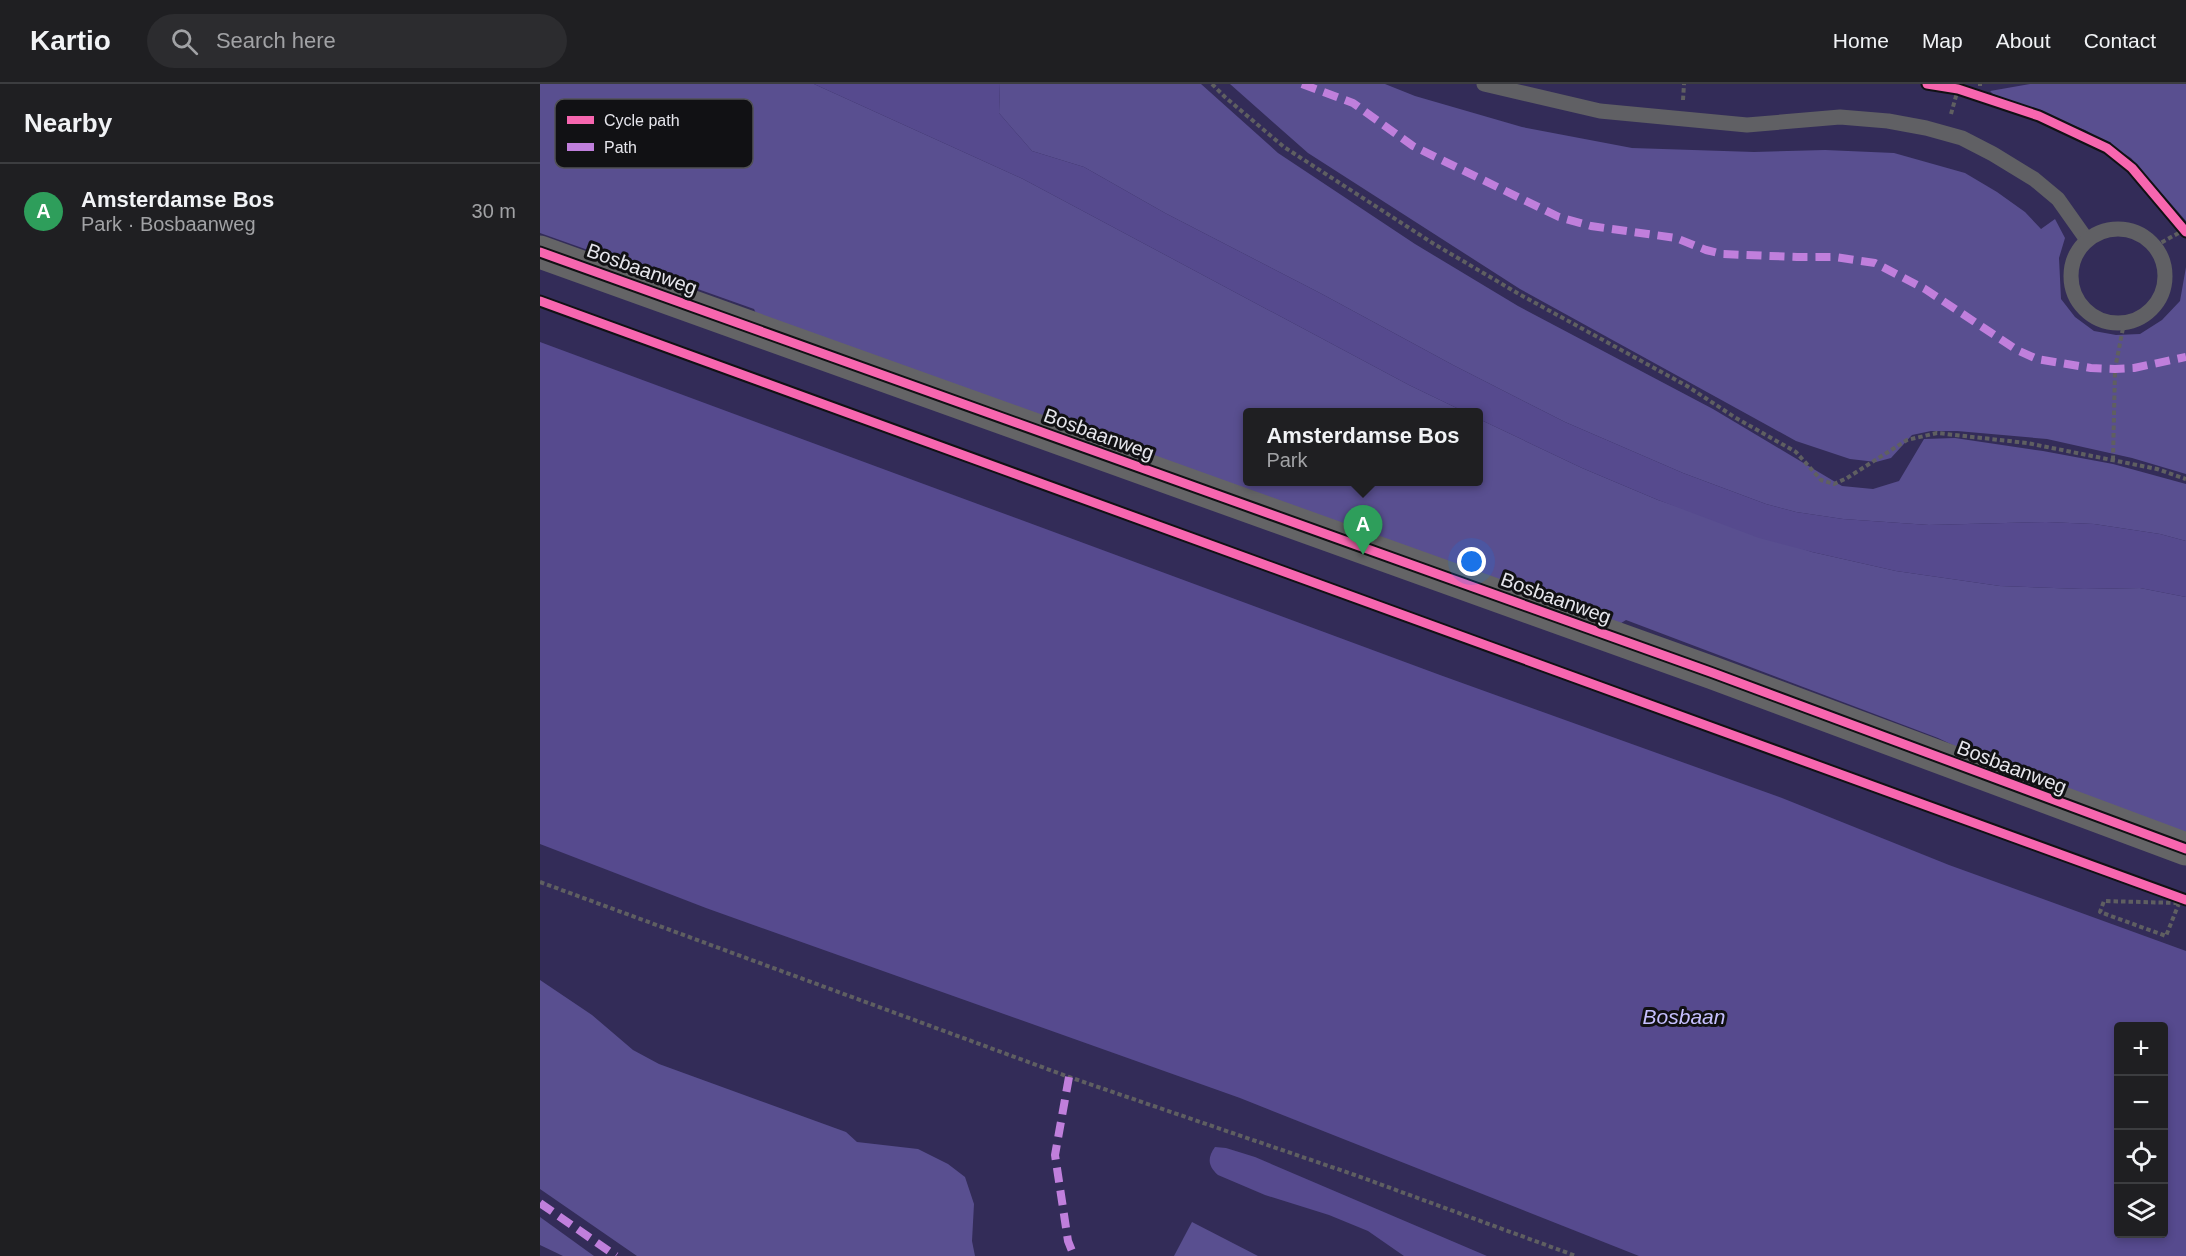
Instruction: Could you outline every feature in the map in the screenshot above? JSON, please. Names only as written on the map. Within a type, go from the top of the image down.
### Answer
[{"type":"street","name":"Bosbaanweg","points":[[540,252],[1713,673],[2186,849]]},
{"type":"lane","points":[[1484,84],[1612,112],[1747,125],[1840,117],[1888,121],[1926,128],[1962,138],[2034,179],[2058,199],[2087,240]]},
{"type":"lane","points":[[2116,228],[2132,230],[2146,237],[2155,246],[2164,264],[2166,279],[2162,295],[2153,308],[2140,318],[2124,323],[2110,322],[2096,317],[2084,308],[2075,295],[2071,281],[2072,266],[2077,252],[2087,240],[2100,232],[2116,228]]},
{"type":"path","points":[[1212,84],[1225,98],[1284,147],[1434,244],[1519,294],[1687,386],[1736,418],[1796,452],[1821,480],[1834,484],[1907,440],[1937,433],[2027,443],[2157,469],[2186,478]]},
{"type":"path","points":[[1968,92],[1954,88],[1991,84]]},
{"type":"path","points":[[2155,246],[2185,231],[2177,222]]},
{"type":"path","points":[[2113,460],[2115,369],[2124,323]]},
{"type":"path","points":[[540,882],[1047,1068],[1355,1175],[1576,1256]]},
{"type":"path","points":[[2170,894],[2182,900]]},
{"type":"path","points":[[2182,900],[2166,936],[2100,912],[2104,901],[2182,900]]},
{"type":"shaded area","points":[[540,84],[2186,84],[2186,1256],[540,1256]]},
{"type":"shaded area","points":[[540,84],[814,84],[1023,179],[1409,385],[1457,408],[1243,408],[1243,486],[1483,486],[1483,421],[1582,468],[1658,500],[1812,552],[1896,571],[2000,586],[2140,588],[2186,597],[2186,836],[1938,738],[1626,620],[1610,630],[760,322],[754,309],[540,233]]},
{"type":"shaded area","points":[[1000,84],[1201,84],[1278,153],[1415,244],[1518,306],[1713,409],[1842,486],[1873,489],[1899,481],[1924,439],[1955,438],[2043,451],[2113,464],[2186,484],[2186,541],[2160,534],[2094,524],[2046,522],[1929,525],[1843,519],[1796,512],[1766,504],[1683,473],[1565,422],[1453,365],[1165,213],[1084,167],[1032,151],[999,113]]},
{"type":"shaded area","points":[[1230,84],[1385,84],[1415,96],[1522,127],[1632,148],[1894,153],[1965,173],[2025,212],[2041,229],[2055,219],[2065,238],[2059,258],[2061,299],[2075,317],[2094,331],[2116,335],[2140,334],[2162,320],[2180,301],[2186,267],[2186,474],[2132,458],[2047,439],[1957,431],[1931,431],[1912,435],[1891,458],[1876,462],[1850,459],[1796,441],[1520,289],[1308,153]]},
{"type":"shaded area","points":[[2030,84],[2186,84],[2186,221],[2131,158],[2085,130],[1990,91]]},
{"type":"shaded area","points":[[540,980],[592,1015],[633,1050],[659,1064],[846,1132],[857,1142],[918,1149],[948,1164],[965,1177],[974,1204],[972,1241],[975,1256],[637,1256],[540,1189]]},
{"type":"shaded area","points":[[540,1217],[594,1256],[563,1256],[540,1245]]},
{"type":"shaded area","points":[[1192,1222],[1258,1256],[1174,1256]]},
{"type":"water","points":[[814,84],[1000,84],[999,113],[1032,151],[1084,167],[1165,213],[1565,422],[1683,473],[1766,504],[1796,512],[1843,519],[1929,525],[2046,522],[2094,524],[2160,534],[2186,541],[2186,597],[2140,588],[2000,586],[1896,571],[1759,538],[1658,500],[1582,468],[1483,421],[1483,408],[1457,408],[1409,385],[1023,179]]},
{"type":"water","name":"Bosbaan","points":[[540,342],[1440,675],[1782,798],[1949,865],[2186,951],[2186,1256],[1639,1256],[1240,1098],[706,908],[540,844]]},
{"type":"water","points":[[1215,1147],[1255,1157],[1487,1256],[1404,1256],[1368,1231],[1329,1215],[1265,1195],[1218,1175],[1210,1162]]},
{"type":"marked path","points":[[1302,84],[1353,103],[1413,146],[1559,217],[1591,226],[1676,238],[1722,254],[1835,257],[1875,263],[1925,289],[2017,350],[2037,359],[2091,368],[2115,369],[2134,368],[2186,357]]},
{"type":"marked path","points":[[1069,1077],[1055,1155],[1068,1241],[1074,1256]]},
{"type":"marked path","points":[[540,1203],[616,1256]]},
{"type":"cycle path","points":[[1927,84],[1958,89],[2039,116],[2107,148],[2132,168],[2186,232]]},
{"type":"cycle path","points":[[540,252],[1713,673],[2186,849]]},
{"type":"cycle path","points":[[540,301],[2186,900]]},
{"type":"place","name":"Amsterdamse Bos","points":[[1363,555]]}]
